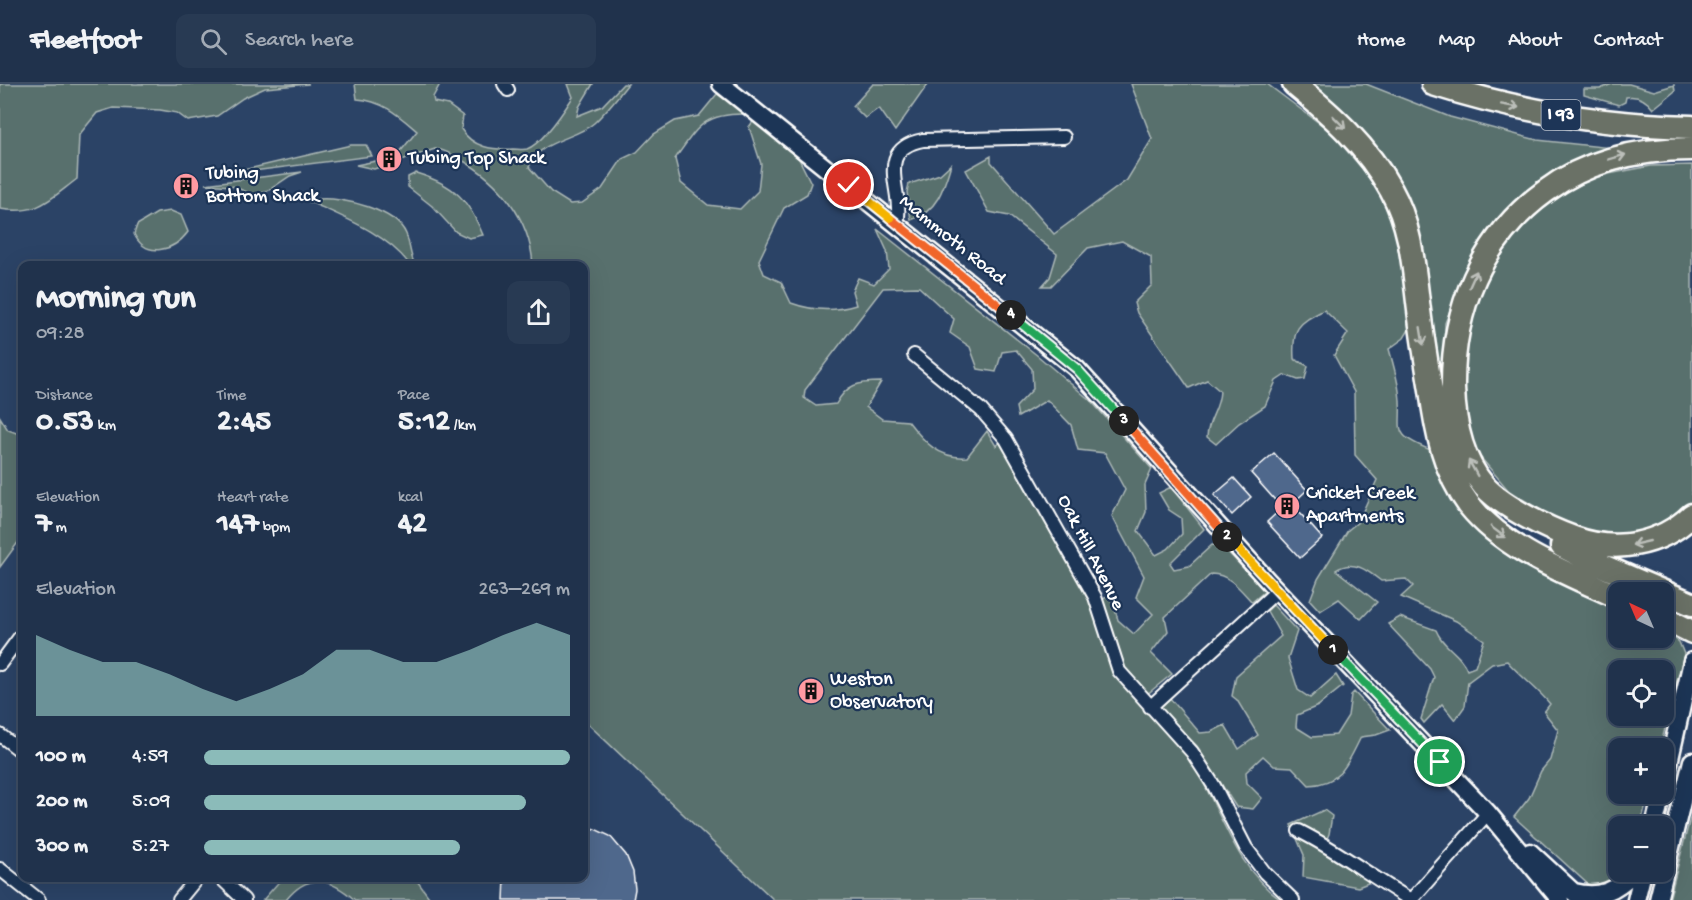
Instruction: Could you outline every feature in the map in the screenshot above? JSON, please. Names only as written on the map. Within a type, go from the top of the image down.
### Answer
[{"type":"highway","points":[[1294,84],[1336,118],[1362,146],[1393,192],[1413,253],[1434,418],[1446,461],[1469,504],[1489,525],[1515,545],[1608,592]]},
{"type":"highway","name":"I 93","points":[[1433,84],[1491,103],[1566,116],[1692,127]]},
{"type":"highway","points":[[1692,149],[1647,151],[1623,155],[1567,177],[1519,214],[1488,251],[1476,272],[1463,305],[1455,340],[1454,412],[1470,464],[1484,485],[1539,533],[1591,561],[1692,604]]},
{"type":"highway","points":[[1503,503],[1568,536],[1592,544],[1615,546],[1645,543],[1678,527],[1692,515]]},
{"type":"highway","points":[[1674,623],[1692,632]]},
{"type":"main road","name":"Mammoth Road","points":[[722,84],[1077,369],[1277,591],[1572,898]]},
{"type":"main road","points":[[1674,741],[1692,662]]},
{"type":"main road","points":[[1658,900],[1692,761]]},
{"type":"main road","points":[[1572,898],[1599,896],[1622,882]]},
{"type":"main road","points":[[1636,900],[1640,882]]},
{"type":"street","points":[[897,223],[900,204],[892,170],[895,159],[907,146],[923,140],[1064,137]]},
{"type":"street","name":"Oak Hill Avenue","points":[[914,354],[981,410],[1006,439],[1095,597],[1119,671],[1204,769],[1252,856],[1293,900]]},
{"type":"street","points":[[1150,707],[1277,591]]},
{"type":"street","points":[[0,664],[18,639]]},
{"type":"street","points":[[0,735],[18,749]]},
{"type":"street","points":[[1404,900],[1411,900],[1488,813]]},
{"type":"street","points":[[1299,831],[1332,847],[1380,883],[1411,900]]},
{"type":"street","points":[[0,869],[39,900]]},
{"type":"street","points":[[179,900],[189,882]]},
{"type":"street","points":[[225,882],[244,900]]},
{"type":"green space","points":[[0,84],[309,84],[265,88],[243,98],[217,116],[188,121],[177,113],[160,110],[113,108],[97,113],[79,135],[77,179],[42,204],[24,210],[13,210],[0,209]]},
{"type":"green space","points":[[355,84],[440,84],[433,97],[434,102],[448,105],[463,116],[461,129],[471,140],[491,148],[527,149],[540,140],[553,126],[573,97],[568,84],[593,84],[579,107],[577,116],[602,106],[623,84],[628,84],[594,123],[540,151],[529,167],[551,192],[570,204],[582,203],[602,189],[622,159],[637,152],[654,134],[675,121],[699,116],[717,94],[747,114],[733,114],[711,119],[697,130],[675,159],[681,183],[708,205],[740,209],[758,191],[761,164],[749,127],[754,120],[799,159],[811,183],[807,194],[784,208],[759,260],[764,274],[781,282],[791,303],[823,310],[856,305],[852,291],[858,278],[874,284],[889,269],[887,251],[877,229],[1038,356],[1091,401],[1152,469],[1145,485],[1146,512],[1138,531],[1156,555],[1168,549],[1182,534],[1181,518],[1169,510],[1159,493],[1171,487],[1204,529],[1170,563],[1174,569],[1189,566],[1212,545],[1222,546],[1265,591],[1252,602],[1229,579],[1211,574],[1165,617],[1168,631],[1151,653],[1172,674],[1146,695],[1123,672],[1099,601],[1111,595],[1118,620],[1134,634],[1153,614],[1136,597],[1144,576],[1112,516],[1125,490],[1105,453],[1078,450],[1071,425],[1047,400],[1018,417],[1016,407],[1033,389],[1032,369],[1016,350],[1002,352],[996,372],[978,369],[970,347],[950,333],[954,319],[919,287],[883,288],[805,390],[804,398],[816,406],[836,404],[849,388],[881,382],[866,407],[882,419],[908,421],[926,442],[940,452],[957,457],[967,457],[987,431],[996,446],[1001,442],[1092,603],[1102,629],[1106,652],[1115,669],[1185,751],[1237,850],[1249,868],[1281,900],[774,900],[588,724],[588,261],[533,261],[526,232],[519,217],[500,190],[474,168],[445,151],[435,149],[374,169],[356,165],[396,157],[417,131],[397,114],[382,106],[357,99]]},
{"type":"green space","points":[[873,84],[928,84],[895,131],[879,108],[865,118],[853,106]]},
{"type":"green space","points":[[1131,84],[1267,84],[1331,132],[1376,185],[1393,222],[1404,277],[1410,328],[1404,338],[1389,349],[1398,386],[1403,434],[1409,440],[1433,451],[1447,484],[1608,600],[1608,648],[1674,648],[1674,638],[1679,642],[1684,654],[1674,693],[1674,660],[1608,660],[1608,726],[1666,726],[1663,738],[1608,738],[1608,804],[1646,804],[1643,816],[1608,816],[1608,882],[1610,883],[1602,887],[1591,887],[1514,817],[1529,798],[1541,771],[1550,760],[1558,730],[1544,712],[1550,704],[1507,661],[1492,664],[1468,682],[1465,706],[1455,720],[1442,704],[1424,723],[1421,719],[1434,677],[1430,669],[1388,624],[1400,617],[1436,630],[1467,670],[1475,667],[1484,640],[1456,621],[1401,597],[1413,586],[1406,579],[1381,581],[1360,567],[1348,566],[1336,570],[1377,602],[1361,619],[1339,599],[1320,611],[1310,600],[1318,579],[1348,530],[1358,522],[1377,480],[1355,455],[1354,392],[1334,355],[1348,333],[1324,310],[1302,323],[1295,334],[1294,359],[1308,366],[1305,379],[1298,380],[1285,375],[1276,381],[1265,406],[1239,423],[1216,444],[1207,437],[1220,391],[1207,380],[1189,388],[1137,313],[1134,303],[1152,285],[1151,257],[1122,241],[1088,248],[1051,286],[1042,286],[1050,277],[1057,254],[1009,216],[989,212],[966,170],[991,156],[991,162],[1054,234],[1127,180],[1152,139]]},
{"type":"green space","points":[[1308,84],[1366,84],[1450,117],[1537,140],[1612,148],[1467,269],[1445,323],[1443,398],[1462,468],[1487,511],[1463,484],[1445,442],[1407,200]]},
{"type":"green space","points":[[1612,84],[1629,84],[1654,91],[1674,85],[1675,91],[1653,109],[1645,100],[1638,97],[1626,97],[1625,102],[1619,105],[1584,95],[1584,89],[1600,89]]},
{"type":"green space","points":[[351,145],[366,145],[372,156],[222,175]]},
{"type":"green space","points":[[951,164],[942,190],[933,205],[911,220],[907,192],[909,184],[940,174]]},
{"type":"green space","points":[[1692,165],[1692,504],[1652,532],[1618,538],[1574,530],[1509,491],[1476,452],[1463,414],[1460,350],[1478,298],[1495,263],[1516,233],[1542,210],[1569,190],[1598,176],[1651,166]]},
{"type":"green space","points":[[302,172],[290,176],[266,192],[254,195],[232,186],[205,184]]},
{"type":"green space","points":[[416,173],[441,183],[458,195],[472,212],[483,235],[469,238],[456,232],[432,206],[408,187],[408,177]]},
{"type":"green space","points":[[319,199],[341,200],[368,207],[392,218],[406,234],[413,261],[407,261],[390,244],[351,221],[310,202]]},
{"type":"green space","points":[[171,211],[181,215],[188,232],[182,239],[160,250],[146,247],[139,242],[134,234],[137,225],[157,213]]},
{"type":"green space","points":[[0,417],[8,430],[18,434],[18,542],[0,567]]},
{"type":"green space","points":[[1273,605],[1297,631],[1288,658],[1298,690],[1310,698],[1336,675],[1343,686],[1318,706],[1297,715],[1296,727],[1312,737],[1336,735],[1348,716],[1351,695],[1354,692],[1390,730],[1361,737],[1343,770],[1329,781],[1320,784],[1309,785],[1292,767],[1274,766],[1263,756],[1246,772],[1247,783],[1262,798],[1253,809],[1236,807],[1197,746],[1157,707],[1169,697],[1200,733],[1211,732],[1225,725],[1239,749],[1258,735],[1237,700],[1232,696],[1236,676],[1281,636],[1267,611]]},
{"type":"green space","points":[[1324,810],[1332,816],[1329,834],[1322,850],[1366,876],[1368,883],[1358,887],[1303,877],[1304,855],[1291,825]]},
{"type":"green space","points":[[1692,811],[1692,900],[1669,900]]},
{"type":"green space","points":[[280,882],[311,882],[294,891],[286,900],[263,900]]},
{"type":"green space","points":[[324,882],[418,882],[431,900],[355,900]]},
{"type":"building","name":"Cricket Creek Apartments","points":[[1274,453],[1307,490],[1292,504],[1322,538],[1300,558],[1267,522],[1282,508],[1251,473]]},
{"type":"building","points":[[1234,478],[1251,497],[1232,515],[1214,495]]},
{"type":"building","points":[[588,826],[610,836],[626,855],[633,872],[635,889],[633,900],[504,900],[505,882],[588,882]]},
{"type":"place","name":"Tubing Top Shack","points":[[389,159]]},
{"type":"place","name":"Tubing Bottom Shack","points":[[186,186]]},
{"type":"place","name":"Cricket Creek Apartments","points":[[1287,506]]},
{"type":"place","name":"Weston Observatory","points":[[811,691]]},
{"type":"route","points":[[849,185],[1069,361],[1269,582],[1440,762]]}]
